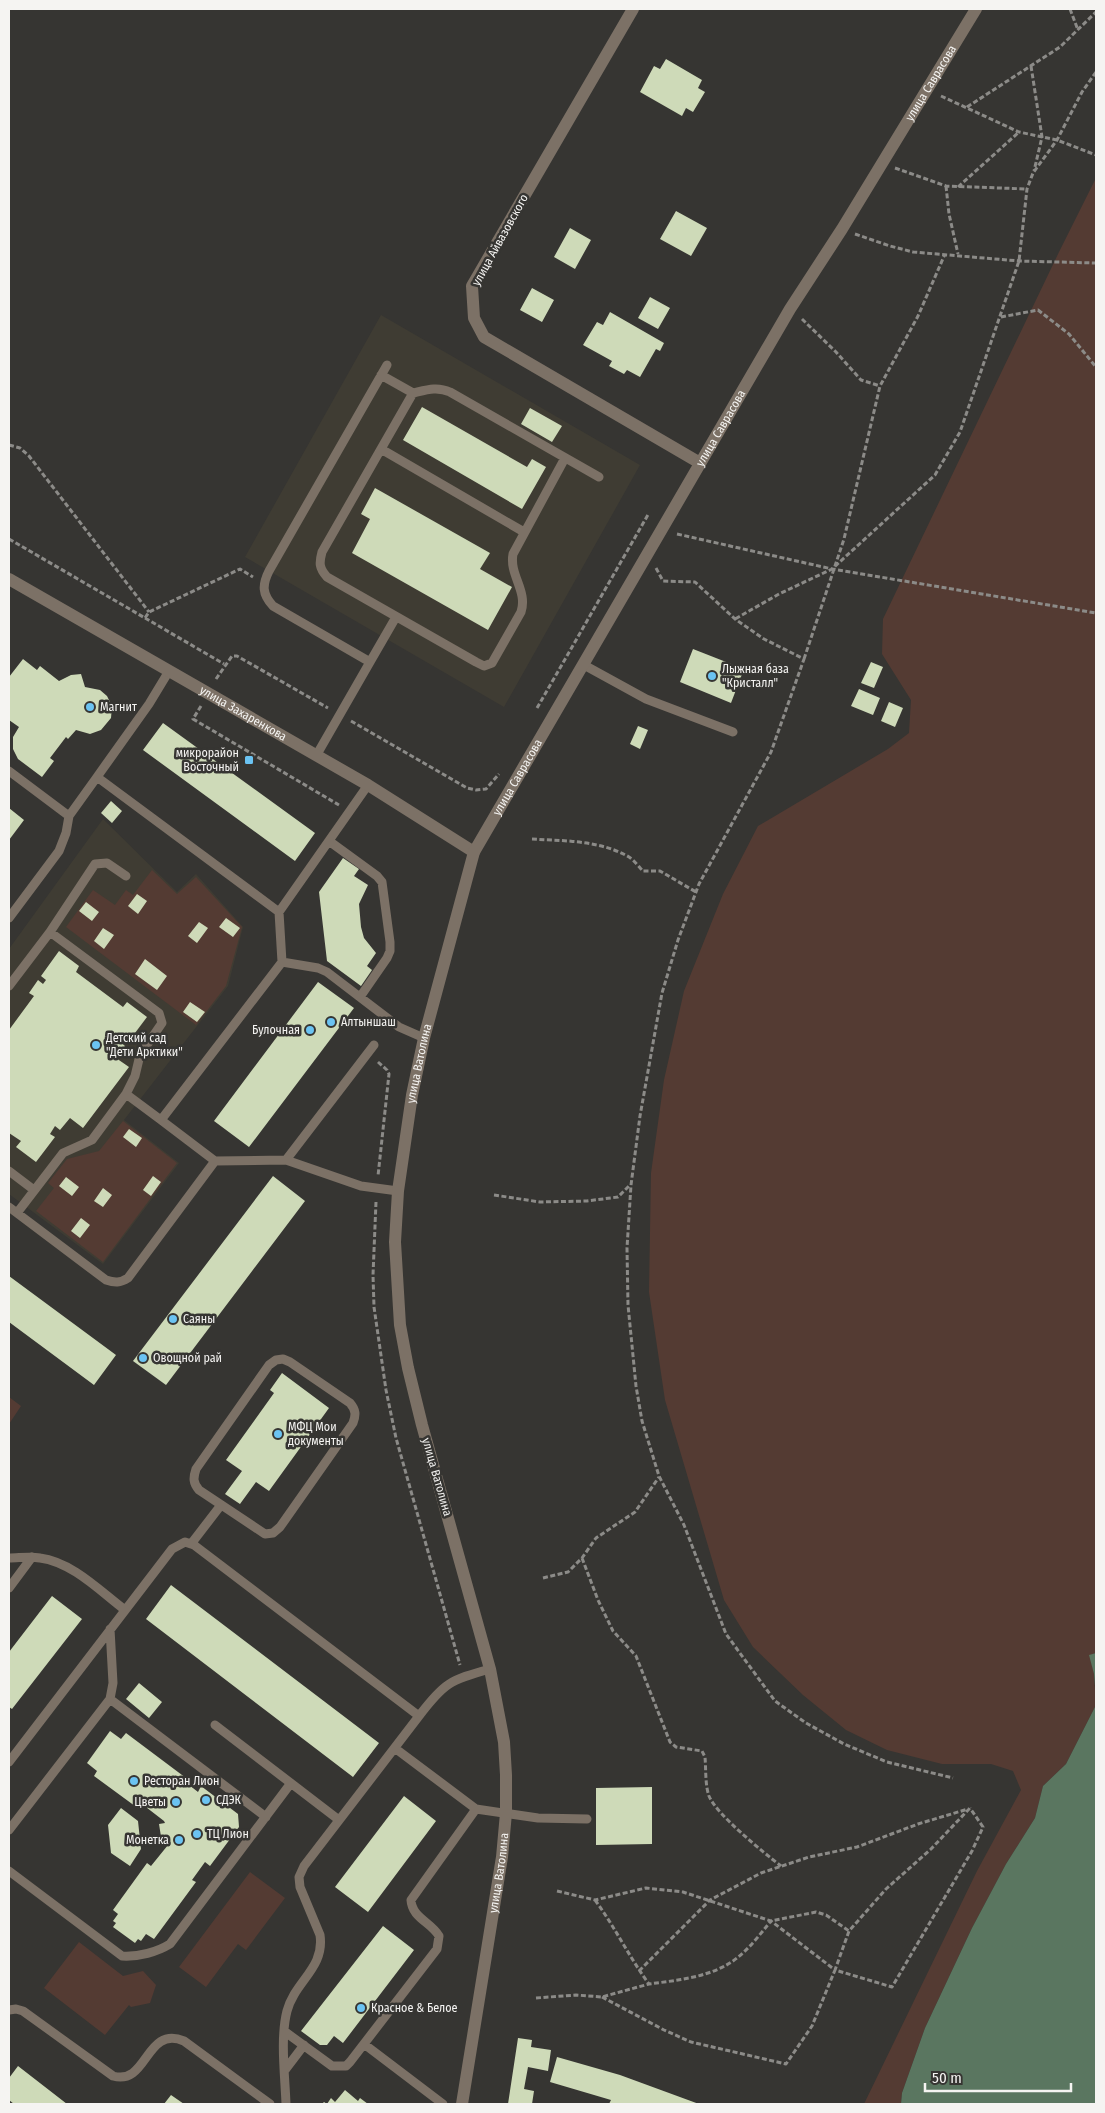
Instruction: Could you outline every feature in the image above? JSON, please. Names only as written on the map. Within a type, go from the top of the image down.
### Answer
[{"type":"street","name":"улица Айвазовского","points":[[633,9],[472,286],[474,318],[484,337],[700,463]]},
{"type":"street","name":"улица Саврасова","points":[[474,852],[790,309],[842,230],[976,9]]},
{"type":"street","name":"улица Захаренкова","points":[[9,579],[368,785],[474,852]]},
{"type":"street","name":"улица Ватолина","points":[[462,2104],[495,1906],[506,1813],[504,1742],[490,1669],[408,1368],[400,1326],[395,1242],[398,1191],[404,1142],[424,1038],[474,852]]},
{"type":"lane","points":[[370,662],[273,606],[266,598],[263,589],[274,563],[387,365]]},
{"type":"lane","points":[[381,375],[412,393],[442,389],[599,478]]},
{"type":"lane","points":[[412,393],[322,552],[319,562],[320,570],[327,577],[484,666],[492,663],[521,612],[524,603],[523,595],[511,563],[512,554],[565,458]]},
{"type":"lane","points":[[381,449],[524,532]]},
{"type":"lane","points":[[316,756],[396,617]]},
{"type":"lane","points":[[584,664],[646,699],[733,732]]},
{"type":"lane","points":[[9,918],[59,851],[66,833],[69,816],[149,704],[169,671]]},
{"type":"lane","points":[[9,771],[69,816]]},
{"type":"lane","points":[[97,777],[279,912]]},
{"type":"lane","points":[[161,1120],[282,962],[279,912],[368,785]]},
{"type":"lane","points":[[329,841],[377,876],[384,888],[390,951],[360,997]]},
{"type":"lane","points":[[9,986],[50,932],[95,864],[107,863],[126,876]]},
{"type":"lane","points":[[17,1213],[63,1153],[92,1140],[126,1094],[135,1076],[140,1055],[160,1028],[162,1017],[50,932]]},
{"type":"lane","points":[[282,962],[318,968],[327,972],[399,1027],[424,1038]]},
{"type":"lane","points":[[286,1160],[374,1045]]},
{"type":"lane","points":[[126,1094],[215,1161],[286,1160],[361,1186],[398,1191]]},
{"type":"lane","points":[[9,1207],[106,1280],[122,1282],[128,1278],[215,1161]]},
{"type":"lane","points":[[9,1171],[34,1190]]},
{"type":"lane","points":[[276,1360],[290,1362],[350,1403],[356,1416],[353,1423],[274,1533],[265,1534],[258,1531],[220,1505],[194,1484],[196,1469],[270,1364],[276,1360]]},
{"type":"lane","points":[[191,1544],[220,1505]]},
{"type":"lane","points":[[9,1762],[172,1549],[185,1542],[191,1544],[419,1716]]},
{"type":"lane","points":[[9,1558],[32,1557],[52,1561],[63,1566],[125,1610]]},
{"type":"lane","points":[[9,1588],[32,1557]]},
{"type":"lane","points":[[9,1830],[110,1699],[113,1683],[110,1629]]},
{"type":"lane","points":[[286,2104],[284,2031],[290,2001],[317,1963],[321,1943],[320,1934],[300,1887],[299,1877],[304,1866],[396,1749],[437,1692],[449,1683],[490,1669]]},
{"type":"lane","points":[[110,1699],[266,1817]]},
{"type":"lane","points":[[215,1725],[340,1820]]},
{"type":"lane","points":[[396,1749],[476,1809],[538,1818],[588,1819]]},
{"type":"lane","points":[[9,1871],[122,1956],[132,1957],[161,1950],[170,1944],[291,1783]]},
{"type":"lane","points":[[284,2031],[327,2063],[339,2067],[350,2062],[437,1949],[439,1936],[436,1930],[414,1912],[411,1900],[476,1809]]},
{"type":"lane","points":[[9,2010],[23,2010],[113,2076],[122,2079],[129,2077],[155,2046],[165,2039],[175,2037],[184,2041],[270,2104]]},
{"type":"lane","points":[[364,2044],[443,2104]]},
{"type":"lane","points":[[285,2070],[304,2045]]},
{"type":"path","points":[[1070,9],[1078,30]]},
{"type":"path","points":[[966,107],[1060,47],[1096,12]]},
{"type":"path","points":[[735,619],[780,594],[832,569],[935,475],[960,432],[1019,261],[1027,189],[1042,137],[1031,66]]},
{"type":"path","points":[[1033,173],[1057,140],[1082,92],[1096,72]]},
{"type":"path","points":[[940,96],[1019,132],[1057,140],[1096,155]]},
{"type":"path","points":[[958,187],[1019,132]]},
{"type":"path","points":[[890,166],[946,186],[1027,189]]},
{"type":"path","points":[[946,186],[948,214],[958,254]]},
{"type":"path","points":[[842,230],[913,252],[958,254],[1019,261],[1096,263]]},
{"type":"path","points":[[945,254],[918,316],[880,386],[844,539],[832,569],[828,589],[771,752],[696,892],[678,940],[662,993],[640,1116],[630,1185],[627,1248],[632,1341],[642,1421],[659,1476],[684,1525],[726,1634],[775,1701],[806,1723],[844,1744],[888,1762],[953,1778]]},
{"type":"path","points":[[790,309],[836,352],[861,380],[880,386]]},
{"type":"path","points":[[1001,317],[1038,310],[1070,334],[1096,366]]},
{"type":"path","points":[[9,445],[20,448],[30,456],[149,612]]},
{"type":"path","points":[[535,712],[649,513]]},
{"type":"path","points":[[662,530],[832,569],[1096,613]]},
{"type":"path","points":[[9,539],[224,664]]},
{"type":"path","points":[[655,566],[663,581],[695,582],[735,619],[764,639],[804,659]]},
{"type":"path","points":[[145,618],[149,612],[240,569],[264,584]]},
{"type":"path","points":[[350,811],[193,719],[224,664],[232,656],[237,656],[467,788],[476,790],[486,789],[493,783],[500,772]]},
{"type":"path","points":[[532,839],[580,842],[605,847],[630,858],[643,871],[660,871],[696,892]]},
{"type":"path","points":[[494,1195],[540,1202],[587,1201],[618,1197],[630,1185]]},
{"type":"path","points":[[543,1578],[568,1572],[582,1558],[596,1538],[635,1512],[659,1476]]},
{"type":"path","points":[[582,1558],[598,1600],[613,1631],[636,1656],[670,1742],[676,1747],[702,1751],[705,1757],[709,1796],[752,1843],[781,1866]]},
{"type":"path","points":[[639,1971],[710,1900],[761,1873],[809,1857],[857,1847],[918,1824],[970,1808]]},
{"type":"path","points":[[602,1996],[664,2030],[691,2042],[786,2064],[812,2026],[849,1930],[886,1890],[931,1849],[970,1808]]},
{"type":"path","points":[[557,1891],[595,1900],[646,1888],[683,1892],[771,1921],[835,1970],[892,1987],[972,1851],[983,1827],[970,1808]]},
{"type":"path","points":[[595,1900],[613,1925],[639,1971],[649,1984]]},
{"type":"path","points":[[536,1998],[602,1996],[649,1984],[688,1979],[720,1969],[738,1958],[771,1921],[816,1912],[826,1915],[849,1930]]},
{"type":"shaded area","points":[[1096,178],[1096,1653],[1090,1655],[1094,1674],[1096,1705],[1066,1764],[1043,1786],[1035,1818],[1006,1864],[972,1928],[925,2028],[902,2093],[901,2104],[864,2104],[977,1871],[1021,1790],[1013,1771],[991,1764],[942,1764],[887,1750],[846,1730],[803,1695],[753,1647],[724,1600],[665,1400],[649,1292],[651,1173],[664,1080],[684,991],[723,894],[758,826],[888,749],[909,733],[911,700],[882,654],[883,619]]},
{"type":"shaded area","points":[[381,315],[640,465],[504,707],[245,557]]},
{"type":"shaded area","name":"Детский сад \"Дети Арктики\"","points":[[103,819],[177,892],[196,874],[243,927],[228,986],[124,1120],[179,1163],[103,1264],[9,1194],[9,949]]},
{"type":"shaded area","points":[[152,870],[177,894],[196,877],[242,927],[226,986],[196,1025],[66,927],[93,890],[115,905],[126,890],[133,895]]},
{"type":"shaded area","points":[[123,1121],[177,1163],[103,1262],[36,1211],[54,1188],[48,1183],[67,1159],[99,1151]]},
{"type":"shaded area","points":[[9,1397],[21,1406],[9,1424]]},
{"type":"shaded area","points":[[1096,1653],[1096,1697],[1094,1674],[1089,1655]]},
{"type":"shaded area","points":[[1096,1705],[1096,2104],[901,2104],[902,2093],[925,2028],[972,1928],[1006,1864],[1035,1818],[1043,1786],[1066,1764]]},
{"type":"shaded area","points":[[250,1872],[285,1898],[246,1950],[238,1944],[206,1987],[179,1967]]},
{"type":"shaded area","points":[[79,1942],[123,1976],[143,1971],[156,1985],[150,2003],[131,2007],[129,2005],[105,2035],[44,1988]]},
{"type":"building","points":[[666,59],[702,80],[698,88],[705,92],[693,112],[686,108],[682,116],[640,92],[654,66],[660,69]]},
{"type":"building","points":[[676,211],[707,228],[691,256],[660,239]]},
{"type":"building","points":[[570,228],[591,240],[575,269],[554,257]]},
{"type":"building","points":[[532,288],[554,300],[542,322],[520,310]]},
{"type":"building","points":[[650,297],[670,308],[658,329],[638,318]]},
{"type":"building","points":[[610,312],[664,343],[660,351],[656,349],[640,377],[627,370],[624,374],[609,366],[612,361],[583,345],[597,322],[603,325]]},
{"type":"building","points":[[422,407],[527,467],[532,459],[546,467],[522,509],[403,440]]},
{"type":"building","points":[[530,408],[562,426],[552,442],[521,424]]},
{"type":"building","points":[[375,488],[490,553],[480,569],[512,587],[488,630],[352,553],[370,519],[361,514]]},
{"type":"building","name":"Лыжная база \"Кристалл\"","points":[[693,649],[744,669],[731,703],[680,682]]},
{"type":"building","points":[[23,659],[37,670],[40,666],[59,681],[71,675],[81,674],[85,687],[100,690],[107,696],[112,706],[111,718],[101,730],[90,734],[76,730],[68,739],[66,737],[50,758],[54,761],[42,777],[18,759],[13,749],[13,737],[19,727],[9,720],[9,677]]},
{"type":"building","points":[[871,662],[883,667],[874,688],[861,683]]},
{"type":"building","points":[[859,689],[880,698],[873,715],[851,706]]},
{"type":"building","points":[[889,702],[903,708],[895,727],[881,721]]},
{"type":"building","points":[[163,723],[315,833],[295,861],[143,750]]},
{"type":"building","points":[[638,726],[648,730],[640,749],[630,744]]},
{"type":"building","points":[[111,801],[122,811],[112,823],[101,813]]},
{"type":"building","points":[[9,808],[24,820],[9,840]]},
{"type":"building","points":[[343,858],[359,869],[354,876],[368,885],[359,904],[361,927],[364,938],[376,953],[367,966],[372,970],[361,986],[327,961],[319,892]]},
{"type":"building","points":[[137,894],[147,901],[138,914],[128,906]]},
{"type":"building","points":[[86,902],[99,912],[92,921],[79,911]]},
{"type":"building","points":[[226,918],[240,928],[233,937],[219,927]]},
{"type":"building","points":[[199,922],[208,928],[197,943],[188,936]]},
{"type":"building","points":[[103,928],[114,935],[104,949],[94,941]]},
{"type":"building","points":[[59,951],[79,966],[76,972],[123,1007],[127,1002],[147,1017],[129,1041],[123,1037],[119,1041],[125,1046],[116,1058],[129,1067],[83,1128],[70,1118],[60,1130],[55,1126],[50,1134],[55,1137],[36,1162],[16,1147],[21,1141],[9,1133],[9,1030],[34,996],[29,993],[38,980],[43,984],[46,980],[41,976]]},
{"type":"building","points":[[145,959],[167,976],[157,990],[135,974]]},
{"type":"building","points":[[318,982],[354,1008],[249,1147],[214,1121]]},
{"type":"building","points":[[190,1002],[205,1012],[197,1022],[183,1012]]},
{"type":"building","points":[[129,1129],[142,1138],[136,1147],[123,1137]]},
{"type":"building","points":[[153,1176],[161,1182],[151,1196],[143,1190]]},
{"type":"building","points":[[273,1176],[305,1201],[166,1385],[133,1361]]},
{"type":"building","points":[[66,1177],[79,1187],[72,1196],[59,1186]]},
{"type":"building","points":[[103,1188],[112,1195],[103,1207],[94,1201]]},
{"type":"building","points":[[81,1218],[90,1225],[80,1238],[71,1231]]},
{"type":"building","points":[[9,1276],[116,1355],[94,1385],[9,1322]]},
{"type":"building","name":"МФЦ Мои документы","points":[[282,1373],[329,1408],[269,1491],[256,1482],[240,1504],[225,1494],[242,1471],[226,1460],[274,1393],[270,1390]]},
{"type":"building","points":[[171,1585],[379,1743],[353,1777],[146,1619]]},
{"type":"building","points":[[52,1596],[82,1619],[12,1709],[9,1707],[9,1652]]},
{"type":"building","points":[[139,1683],[162,1702],[149,1718],[126,1699]]},
{"type":"building","name":"ТЦ Лион","points":[[110,1731],[121,1739],[126,1733],[186,1778],[184,1781],[198,1792],[201,1786],[238,1814],[239,1827],[210,1866],[205,1862],[192,1880],[196,1882],[154,1939],[146,1934],[141,1941],[138,1939],[135,1943],[113,1927],[116,1923],[113,1921],[118,1914],[113,1910],[147,1863],[151,1866],[168,1845],[167,1842],[162,1843],[159,1824],[165,1823],[164,1821],[142,1804],[139,1809],[94,1776],[97,1771],[87,1763]]},
{"type":"building","points":[[652,1787],[652,1844],[596,1845],[596,1788]]},
{"type":"building","points":[[404,1796],[436,1821],[368,1912],[335,1887]]},
{"type":"building","points":[[121,1808],[138,1821],[141,1849],[130,1866],[111,1853],[108,1825]]},
{"type":"building","points":[[383,1926],[414,1950],[343,2043],[334,2036],[327,2045],[320,2045],[301,2031]]},
{"type":"building","points":[[518,2038],[532,2040],[531,2047],[551,2050],[548,2071],[528,2067],[524,2089],[534,2091],[532,2104],[508,2104]]},
{"type":"building","points":[[557,2057],[620,2075],[699,2104],[609,2104],[611,2100],[550,2082]]},
{"type":"building","points":[[18,2066],[67,2104],[14,2104],[9,2100],[9,2078]]},
{"type":"building","points":[[345,2090],[358,2101],[360,2098],[368,2104],[327,2104],[331,2098],[335,2102]]},
{"type":"building","points":[[171,2095],[184,2104],[164,2104]]},
{"type":"place","name":"Лыжная база \"Кристалл\"","points":[[712,676]]},
{"type":"place","name":"Магнит","points":[[90,707]]},
{"type":"place","name":"микрорайон Восточный","points":[[249,760]]},
{"type":"place","name":"Алтыншаш","points":[[331,1022]]},
{"type":"place","name":"Булочная","points":[[310,1030]]},
{"type":"place","name":"Детский сад \"Дети Арктики\"","points":[[96,1045]]},
{"type":"place","name":"Саяны","points":[[173,1319]]},
{"type":"place","name":"Овощной рай","points":[[143,1358]]},
{"type":"place","name":"МФЦ Мои документы","points":[[278,1434]]},
{"type":"place","name":"Ресторан Лион","points":[[134,1781]]},
{"type":"place","name":"СДЭК","points":[[206,1800]]},
{"type":"place","name":"Цветы","points":[[176,1802]]},
{"type":"place","name":"ТЦ Лион","points":[[197,1834]]},
{"type":"place","name":"Монетка","points":[[179,1840]]},
{"type":"place","name":"Красное & Белое","points":[[361,2008]]}]
